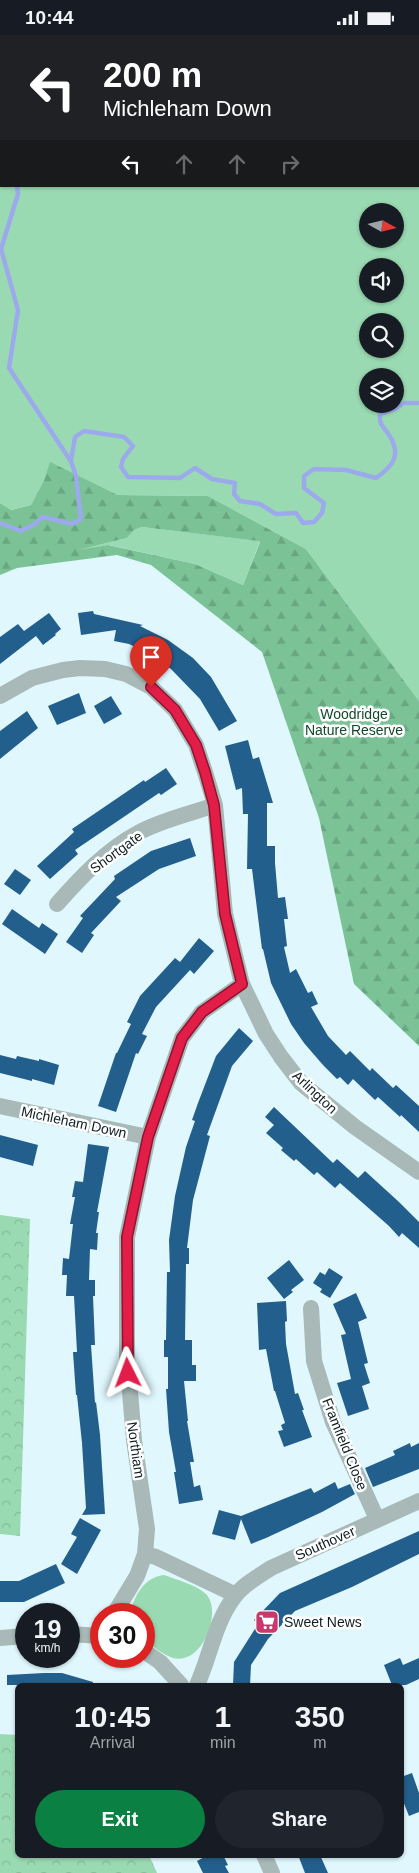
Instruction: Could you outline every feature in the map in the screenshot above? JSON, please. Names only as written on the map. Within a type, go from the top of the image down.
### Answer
[{"type":"street","points":[[0,696],[32,678],[63,670],[105,669],[126,674],[151,687],[175,710],[196,745],[214,805],[225,914],[242,984]]},
{"type":"street","name":"Shortgate","points":[[57,904],[80,878],[108,854],[138,833],[214,805]]},
{"type":"street","name":"Northiam","points":[[121,1603],[137,1576],[145,1554],[147,1529],[134,1441],[127,1356],[127,1237],[148,1137],[182,1038],[202,1012],[242,984]]},
{"type":"street","name":"Arlington","points":[[242,984],[266,1034],[301,1083],[355,1127],[419,1172]]},
{"type":"street","name":"Michleham Down","points":[[0,1106],[148,1137]]},
{"type":"street","name":"Framfield Close","points":[[310,1308],[314,1361],[333,1422],[377,1519]]},
{"type":"street","name":"Southover","points":[[198,1683],[222,1620],[236,1595],[252,1580],[271,1568],[419,1501]]},
{"type":"street","points":[[145,1554],[156,1557],[236,1595]]},
{"type":"street","points":[[0,1638],[15,1637]]},
{"type":"street","points":[[155,1659],[179,1683]]},
{"type":"street","points":[[265,1858],[272,1873]]},
{"type":"green space","points":[[0,187],[419,187],[419,701],[306,549],[208,496],[118,495],[50,463],[44,480],[31,505],[10,510],[0,503]]},
{"type":"green space","name":"Woodridge Nature Reserve","points":[[50,462],[118,495],[208,496],[306,549],[419,701],[419,1046],[354,984],[319,818],[262,652],[151,565],[117,555],[17,568],[0,575],[0,503],[11,510],[31,505],[44,480]],"holes":[[[142,527],[259,541],[243,585],[195,564],[108,545],[78,550],[127,538],[134,530]]]},
{"type":"green space","points":[[142,527],[260,541],[243,585],[195,564],[109,545],[65,553],[127,538],[134,530]]},
{"type":"green space","points":[[0,1215],[30,1219],[20,1536],[0,1534]]},
{"type":"green space","points":[[164,1575],[197,1588],[206,1594],[211,1602],[211,1624],[207,1636],[193,1654],[183,1658],[169,1657],[155,1648],[155,1603],[133,1603],[141,1588],[157,1576]]},
{"type":"green space","points":[[0,1734],[15,1735],[15,1858],[150,1858],[157,1873],[0,1873]]},
{"type":"building","points":[[93,611],[94,614],[143,625],[140,626],[168,640],[193,658],[211,677],[237,721],[219,731],[200,699],[171,669],[150,654],[129,644],[114,641],[116,630],[81,635],[78,613]]},
{"type":"building","points":[[49,613],[61,629],[56,635],[43,645],[36,636],[0,664],[0,637],[18,624],[24,631]]},
{"type":"building","points":[[79,693],[86,713],[57,725],[48,706]]},
{"type":"building","points":[[111,696],[122,714],[104,724],[94,706]]},
{"type":"building","points":[[27,711],[38,728],[0,759],[0,731]]},
{"type":"building","points":[[248,740],[253,759],[259,757],[273,803],[267,803],[267,846],[275,846],[278,898],[285,897],[288,919],[284,919],[287,946],[284,947],[290,973],[296,969],[308,993],[312,991],[318,1004],[311,1007],[328,1036],[346,1055],[350,1051],[370,1071],[372,1068],[393,1088],[396,1085],[419,1106],[419,1132],[378,1097],[375,1100],[353,1079],[348,1085],[340,1077],[337,1079],[323,1065],[291,1024],[271,983],[262,949],[252,869],[247,869],[248,814],[243,814],[242,788],[236,790],[225,746]]},
{"type":"building","points":[[166,768],[177,784],[161,795],[159,793],[75,850],[78,854],[50,879],[37,866],[74,832],[72,829],[144,780],[145,782]]},
{"type":"building","points":[[190,838],[196,856],[159,869],[116,897],[121,901],[91,933],[94,935],[82,953],[66,942],[83,918],[80,916],[115,879],[114,876],[151,851]]},
{"type":"building","points":[[15,869],[31,880],[20,895],[4,884]]},
{"type":"building","points":[[12,909],[39,928],[42,923],[58,934],[45,954],[2,924]]},
{"type":"building","points":[[199,938],[214,951],[194,974],[190,970],[156,1007],[142,1034],[147,1036],[138,1054],[136,1053],[116,1112],[98,1106],[116,1053],[131,1024],[127,1022],[140,996],[175,958],[180,962]]},
{"type":"building","points":[[239,1028],[253,1041],[232,1066],[207,1135],[210,1136],[193,1200],[187,1248],[189,1248],[189,1264],[186,1264],[185,1340],[192,1340],[192,1365],[196,1365],[196,1381],[184,1381],[187,1421],[194,1462],[190,1462],[194,1487],[200,1485],[203,1500],[179,1504],[169,1432],[166,1389],[168,1389],[168,1357],[164,1357],[167,1272],[170,1272],[169,1240],[175,1196],[186,1147],[195,1121],[192,1120],[216,1056]]},
{"type":"building","points":[[0,1055],[16,1059],[17,1056],[39,1061],[39,1059],[59,1065],[54,1085],[0,1073]]},
{"type":"building","points":[[274,1107],[333,1163],[337,1159],[358,1178],[365,1171],[399,1202],[419,1222],[419,1248],[402,1233],[399,1237],[340,1183],[335,1188],[317,1172],[314,1175],[296,1159],[294,1161],[281,1150],[283,1148],[266,1133],[274,1125],[265,1117]]},
{"type":"building","points":[[0,1135],[38,1145],[33,1166],[0,1157]]},
{"type":"building","points":[[88,1144],[109,1147],[97,1212],[99,1212],[96,1233],[98,1233],[97,1250],[90,1249],[89,1280],[95,1280],[95,1296],[93,1296],[95,1345],[91,1345],[95,1403],[100,1435],[105,1514],[82,1515],[86,1508],[73,1352],[77,1352],[74,1296],[66,1296],[67,1275],[62,1275],[63,1258],[69,1259],[73,1224],[70,1224],[75,1197],[72,1197],[75,1181],[83,1182]]},
{"type":"building","points":[[289,1260],[304,1280],[291,1290],[293,1292],[284,1299],[267,1278]]},
{"type":"building","points":[[329,1268],[343,1277],[330,1298],[320,1292],[322,1289],[313,1283],[320,1272],[325,1275]]},
{"type":"building","points":[[356,1293],[367,1318],[358,1322],[368,1363],[364,1364],[370,1383],[362,1386],[369,1409],[348,1416],[337,1383],[351,1379],[341,1335],[346,1334],[333,1304]]},
{"type":"building","points":[[286,1301],[286,1344],[295,1394],[298,1393],[312,1437],[284,1447],[278,1431],[283,1430],[281,1425],[285,1423],[274,1391],[266,1349],[259,1350],[257,1303]]},
{"type":"building","points":[[410,1443],[411,1447],[419,1443],[419,1469],[373,1487],[365,1468],[395,1455],[393,1451]]},
{"type":"building","points":[[335,1482],[338,1489],[350,1484],[355,1494],[322,1512],[266,1538],[251,1544],[241,1519],[235,1540],[212,1534],[219,1510],[241,1516],[311,1488],[314,1493]]},
{"type":"building","points":[[80,1518],[101,1530],[77,1574],[61,1564],[77,1537],[71,1534]]},
{"type":"building","points":[[419,1531],[419,1554],[352,1587],[295,1611],[268,1639],[251,1665],[250,1683],[233,1683],[234,1662],[258,1624],[254,1620],[280,1593]]},
{"type":"building","points":[[56,1564],[65,1583],[24,1602],[0,1602],[0,1581],[19,1581]]},
{"type":"building","points":[[400,1658],[403,1665],[419,1658],[419,1679],[406,1685],[404,1683],[391,1683],[384,1665]]},
{"type":"building","points":[[62,1673],[93,1683],[15,1683],[15,1685],[7,1685],[7,1675]]},
{"type":"building","points":[[412,1773],[419,1793],[419,1812],[409,1816],[404,1804],[404,1776]]},
{"type":"building","points":[[202,1858],[224,1858],[228,1865],[225,1866],[229,1873],[203,1873],[197,1861]]},
{"type":"building","points":[[299,1858],[321,1858],[328,1873],[305,1873]]},
{"type":"waterway","points":[[17,187],[18,194],[1,249],[18,310],[9,368],[70,460]]},
{"type":"waterway","points":[[0,523],[21,531],[35,524],[43,517],[72,524],[81,519],[76,476],[71,461],[75,437],[84,431],[124,437],[133,446],[123,459],[121,467],[128,477],[180,478],[195,468],[212,479],[235,483],[234,494],[240,501],[260,504],[276,514],[296,513],[303,523],[314,522],[322,513],[324,503],[304,488],[304,476],[314,469],[346,470],[376,478],[391,464],[395,454],[393,442],[381,423],[380,414],[395,409],[404,403],[419,403]]},
{"type":"place","name":"Sweet News","points":[[267,1622]]},
{"type":"route","points":[[128,1373],[127,1237],[148,1137],[182,1038],[202,1012],[242,984],[225,914],[214,805],[205,772],[196,745],[175,710],[151,687]]}]
